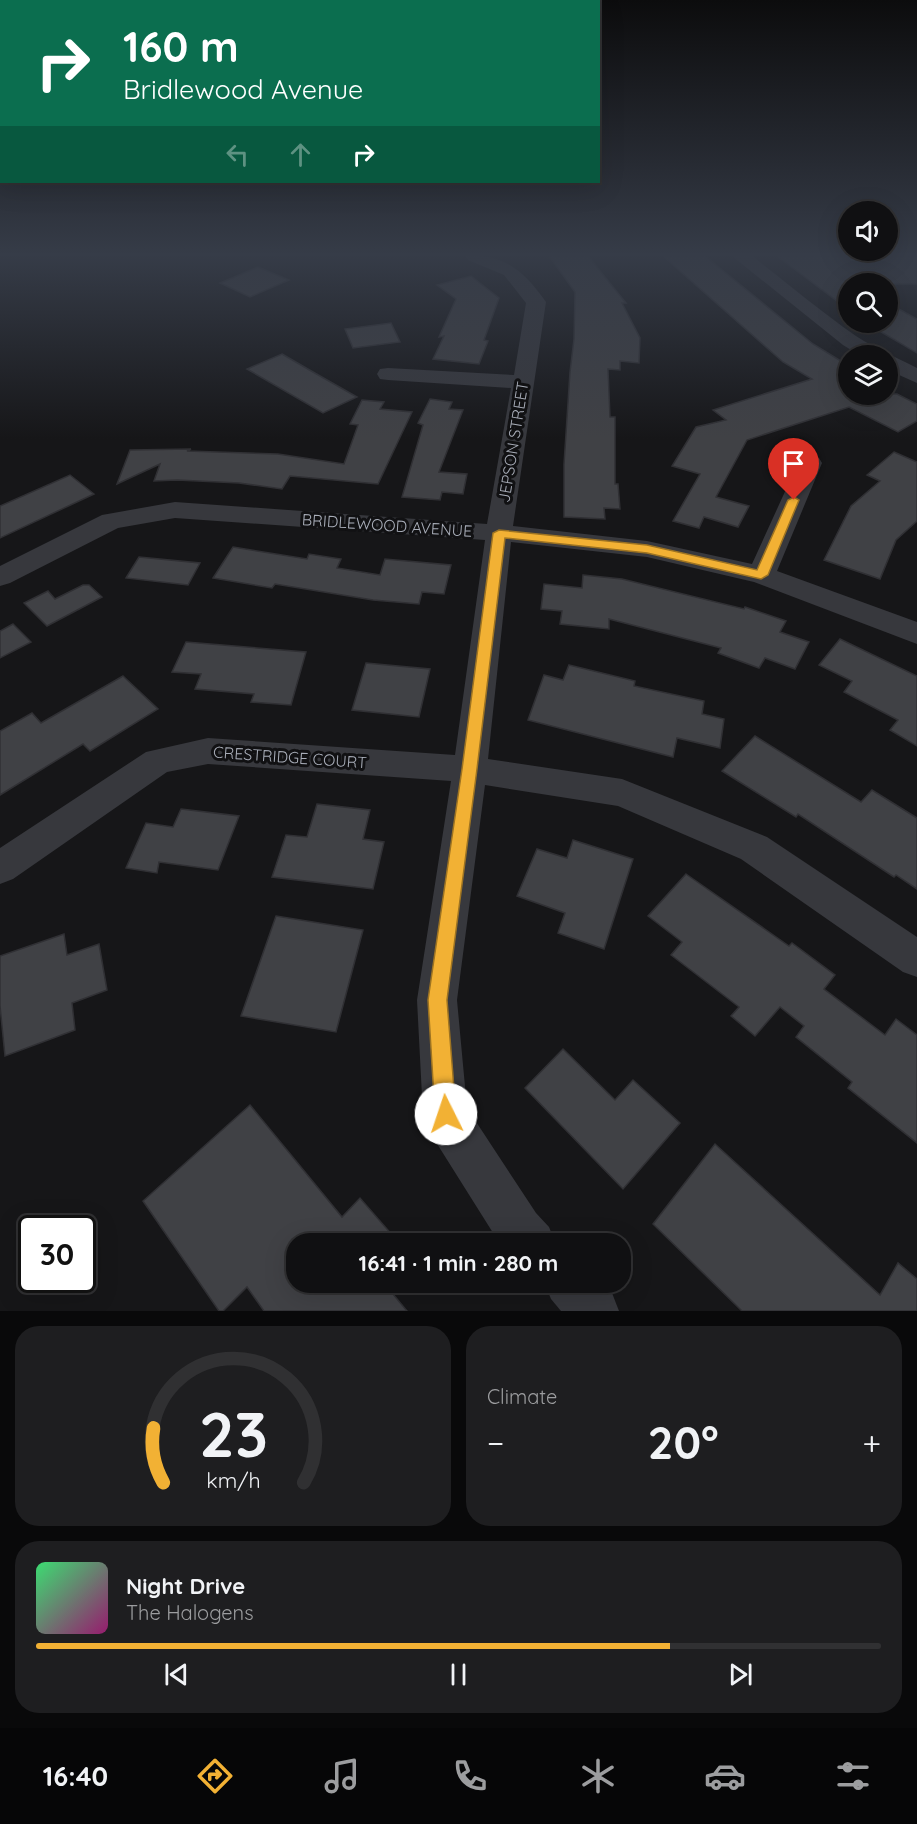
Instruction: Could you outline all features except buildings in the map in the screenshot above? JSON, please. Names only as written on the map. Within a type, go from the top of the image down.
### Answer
[{"type":"street","name":"JEPSON STREET","points":[[522,1233],[446,1114],[437,1000],[470,769],[499,533],[534,317]]},
{"type":"street","points":[[819,317],[857,345]]},
{"type":"street","points":[[898,367],[917,377]]},
{"type":"street","points":[[388,374],[523,382]]},
{"type":"street","points":[[761,575],[810,463]]},
{"type":"street","name":"BRIDLEWOOD AVENUE","points":[[0,577],[111,521],[175,510],[499,533],[647,549],[761,575],[891,622],[917,634]]},
{"type":"street","name":"CRESTRIDGE COURT","points":[[0,868],[158,761],[208,751],[470,769],[622,793],[754,848],[917,959]]},
{"type":"street","points":[[578,1293],[594,1311]]},
{"type":"route","points":[[446,1114],[437,1000],[470,769],[499,533],[647,549],[761,575],[794,500]]}]
